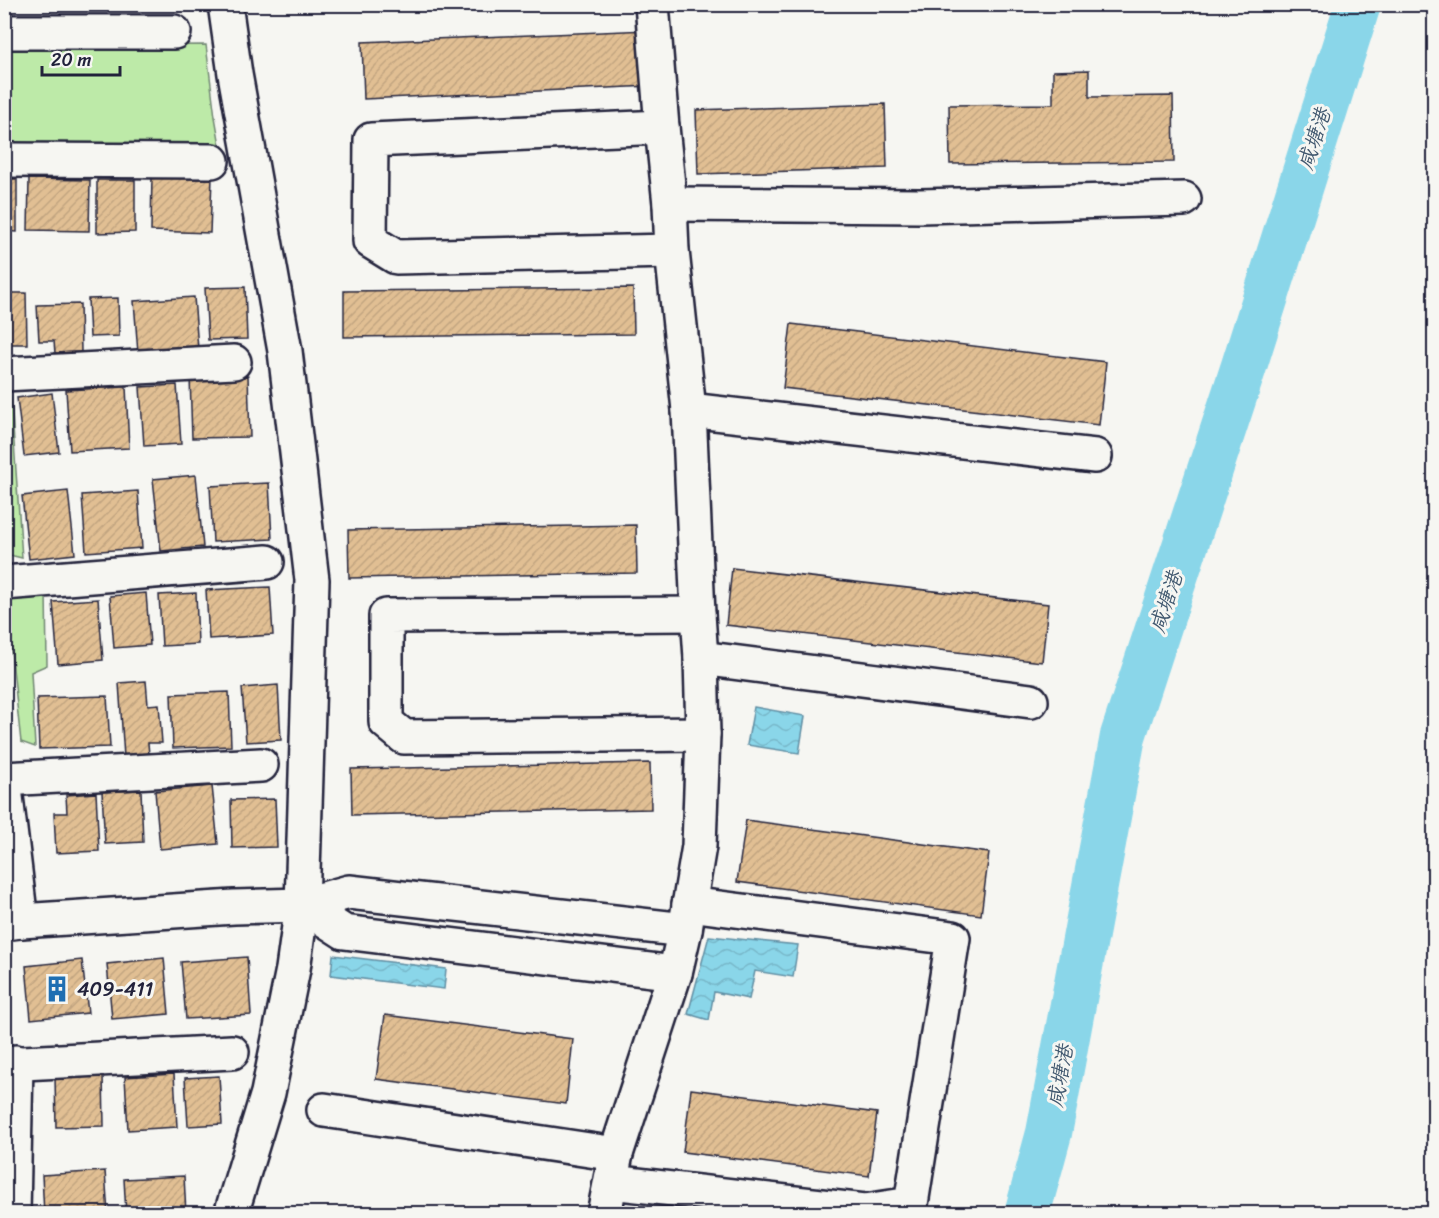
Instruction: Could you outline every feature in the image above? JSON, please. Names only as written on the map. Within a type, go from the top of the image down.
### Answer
[{"type":"street","points":[[225,4],[235,74],[285,351],[312,580],[302,905],[294,969],[268,1093],[231,1214]]},
{"type":"street","points":[[610,1183],[675,973],[687,917],[699,846],[703,734],[689,410],[672,251],[652,4]]},
{"type":"street","points":[[4,32],[174,32]]},
{"type":"street","points":[[662,127],[371,140],[370,241],[396,257],[672,251]]},
{"type":"street","points":[[4,160],[212,161]]},
{"type":"street","points":[[670,204],[920,206],[1184,199]]},
{"type":"street","points":[[4,374],[234,362]]},
{"type":"street","points":[[689,410],[1095,456]]},
{"type":"street","points":[[4,583],[267,562]]},
{"type":"street","points":[[698,614],[386,616],[386,722],[404,737],[703,734]]},
{"type":"street","points":[[701,658],[1031,701]]},
{"type":"street","points":[[261,765],[4,779],[13,922],[234,907],[302,905],[350,892],[953,938],[911,1204],[865,1211],[610,1183],[324,1110]]},
{"type":"street","points":[[302,905],[345,932],[675,973]]},
{"type":"street","points":[[13,1214],[10,1063],[232,1052]]},
{"type":"green space","points":[[206,45],[221,151],[5,143],[5,47]]},
{"type":"green space","points":[[4,384],[10,384],[22,558],[5,554]]},
{"type":"green space","points":[[46,590],[47,665],[31,672],[35,747],[21,742],[5,595]]},
{"type":"water","points":[[754,707],[805,716],[799,753],[747,745]]},
{"type":"water","points":[[709,936],[798,945],[793,977],[755,971],[749,999],[714,992],[709,1020],[688,1014]]},
{"type":"water","points":[[333,955],[446,969],[444,989],[331,975]]},
{"type":"building","points":[[648,30],[651,86],[364,99],[362,42]]},
{"type":"building","points":[[1089,70],[1089,97],[1173,96],[1174,162],[950,164],[949,105],[1053,104],[1053,71]]},
{"type":"building","points":[[885,104],[887,168],[698,174],[696,110]]},
{"type":"building","points":[[152,175],[212,177],[210,233],[151,231]]},
{"type":"building","points":[[4,179],[17,179],[17,232],[4,231]]},
{"type":"building","points":[[29,179],[90,180],[89,231],[28,230]]},
{"type":"building","points":[[97,180],[135,180],[135,232],[97,233]]},
{"type":"building","points":[[245,287],[247,339],[208,340],[205,288]]},
{"type":"building","points":[[633,288],[634,334],[344,337],[344,291]]},
{"type":"building","points":[[4,293],[26,293],[27,344],[4,344]]},
{"type":"building","points":[[194,297],[198,349],[138,353],[134,301]]},
{"type":"building","points":[[118,298],[119,336],[90,337],[88,299]]},
{"type":"building","points":[[80,304],[81,352],[55,353],[54,341],[39,341],[37,305]]},
{"type":"building","points":[[791,324],[1106,362],[1099,425],[783,388]]},
{"type":"building","points":[[248,376],[250,437],[192,438],[190,377]]},
{"type":"building","points":[[177,385],[181,444],[144,446],[140,387]]},
{"type":"building","points":[[126,387],[129,448],[70,451],[66,390]]},
{"type":"building","points":[[52,393],[59,452],[24,456],[17,398]]},
{"type":"building","points":[[196,475],[203,547],[161,551],[153,479]]},
{"type":"building","points":[[269,483],[272,539],[213,542],[210,486]]},
{"type":"building","points":[[68,491],[75,554],[29,559],[22,496]]},
{"type":"building","points":[[138,491],[142,548],[86,552],[82,495]]},
{"type":"building","points":[[636,525],[637,573],[349,578],[348,530]]},
{"type":"building","points":[[732,568],[1048,604],[1042,662],[726,625]]},
{"type":"building","points":[[270,587],[273,635],[209,639],[206,590]]},
{"type":"building","points":[[146,593],[150,645],[114,648],[110,596]]},
{"type":"building","points":[[196,593],[198,644],[162,646],[159,595]]},
{"type":"building","points":[[98,599],[103,660],[58,664],[53,602]]},
{"type":"building","points":[[146,681],[148,705],[159,704],[162,743],[148,743],[149,755],[124,757],[119,683]]},
{"type":"building","points":[[278,685],[281,740],[246,742],[242,688]]},
{"type":"building","points":[[229,692],[231,746],[173,748],[171,694]]},
{"type":"building","points":[[107,696],[110,747],[39,749],[37,698]]},
{"type":"building","points":[[650,763],[651,809],[352,815],[351,769]]},
{"type":"building","points":[[212,786],[218,844],[160,849],[155,791]]},
{"type":"building","points":[[141,790],[143,842],[105,844],[102,792]]},
{"type":"building","points":[[96,793],[99,851],[56,853],[54,813],[67,813],[66,795]]},
{"type":"building","points":[[275,799],[277,847],[232,848],[231,800]]},
{"type":"building","points":[[746,820],[989,853],[981,915],[737,882]]},
{"type":"building","points":[[247,957],[251,1015],[186,1019],[181,962]]},
{"type":"building","points":[[164,958],[169,1014],[112,1019],[107,964]]},
{"type":"building","name":"409-411","points":[[82,960],[88,1013],[31,1019],[26,966]]},
{"type":"building","points":[[385,1015],[573,1039],[566,1104],[376,1079]]},
{"type":"building","points":[[174,1074],[177,1127],[128,1130],[125,1077]]},
{"type":"building","points":[[103,1075],[104,1126],[56,1127],[55,1076]]},
{"type":"building","points":[[219,1076],[222,1124],[188,1126],[185,1078]]},
{"type":"building","points":[[691,1089],[877,1113],[869,1176],[683,1152]]},
{"type":"building","points":[[105,1171],[108,1214],[44,1214],[42,1175]]},
{"type":"building","points":[[184,1176],[186,1214],[126,1214],[124,1179]]},
{"type":"waterway","name":"咸塘港","points":[[1027,1214],[1049,1133],[1123,736],[1244,366],[1358,4]]},
{"type":"place","name":"409-411","points":[[57,989]]}]
